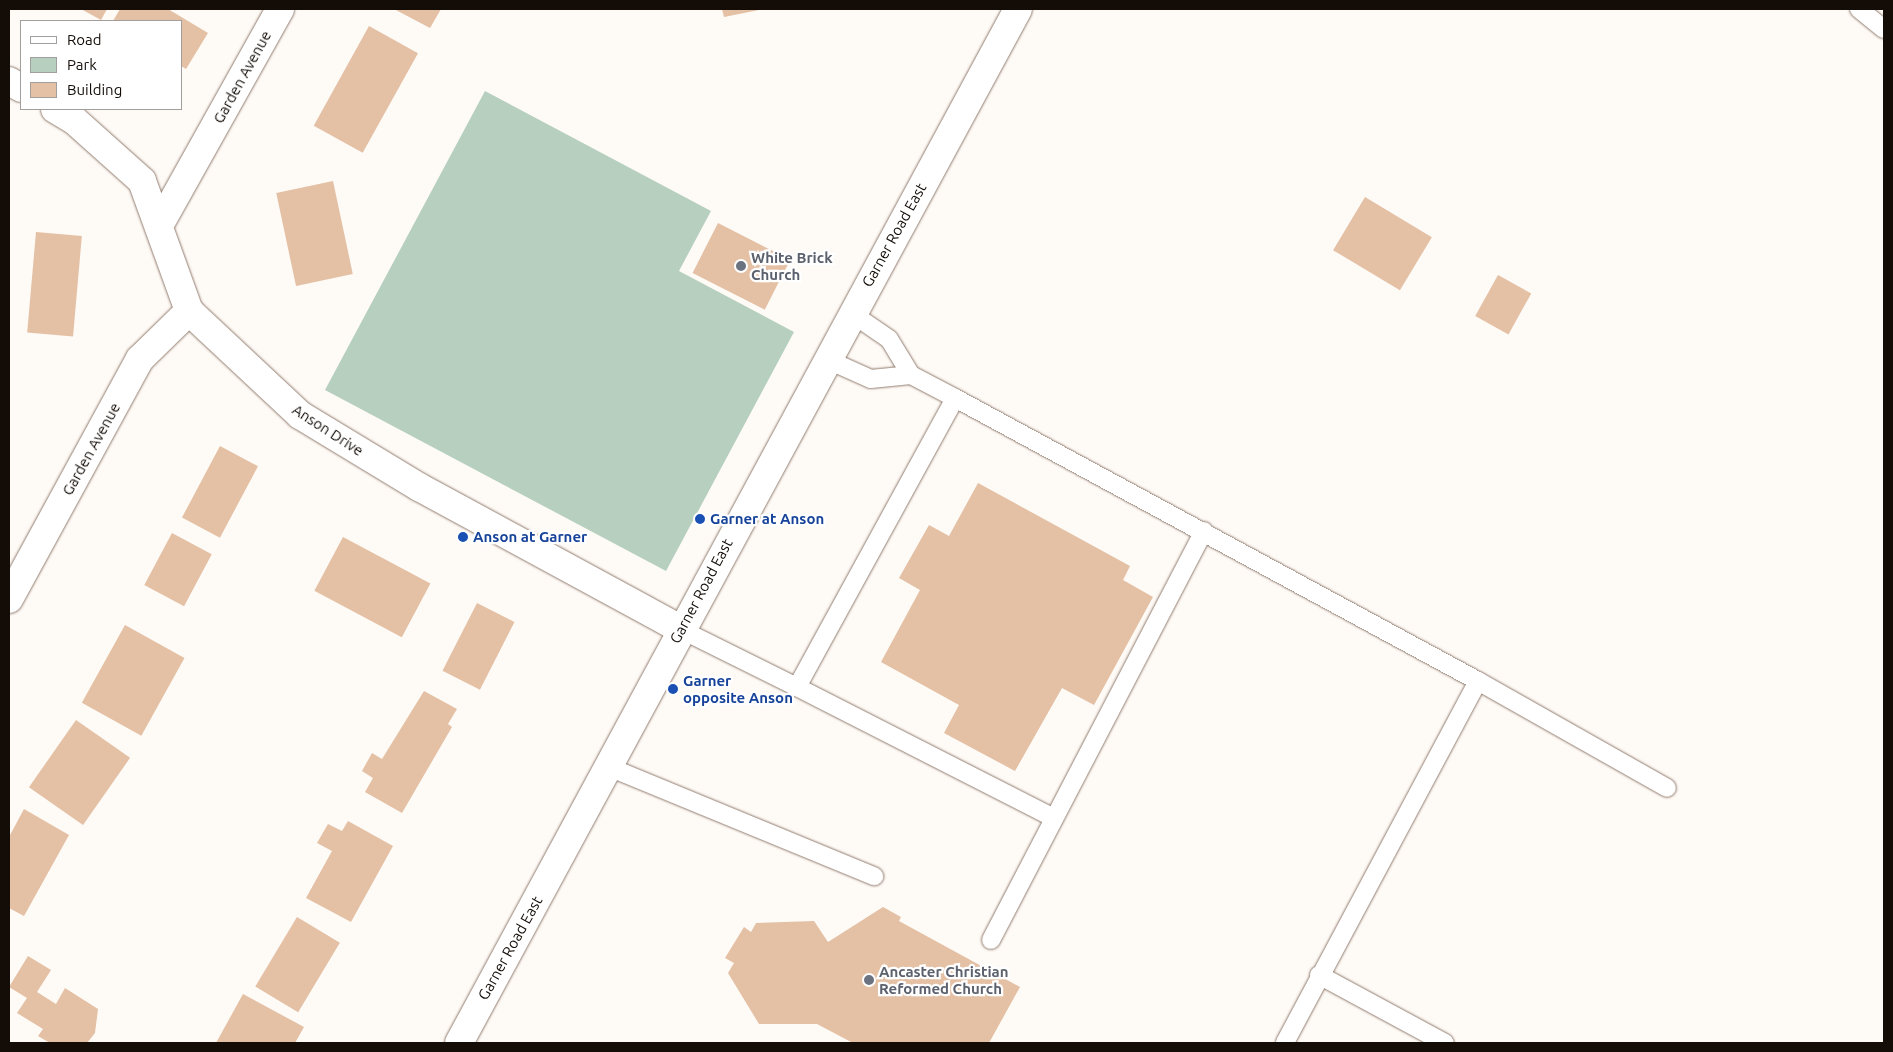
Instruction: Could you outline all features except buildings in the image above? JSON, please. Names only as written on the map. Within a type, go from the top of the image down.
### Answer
[{"type":"street","name":"Garden Avenue","points":[[160,224],[280,9]]},
{"type":"street","name":"Garner Road East","points":[[459,1043],[609,767],[680,629],[826,358],[1018,9]]},
{"type":"street","points":[[9,81],[20,87]]},
{"type":"street","name":"Anson Drive","points":[[57,110],[75,121],[142,181],[160,224],[189,311],[300,415],[419,487],[680,629]]},
{"type":"street","name":"Garden Avenue","points":[[9,599],[140,359],[189,311]]},
{"type":"lane","points":[[1860,9],[1884,29]]},
{"type":"lane","points":[[851,313],[889,339],[911,375],[1204,531],[1478,681],[1667,788]]},
{"type":"lane","points":[[826,358],[871,379],[911,375]]},
{"type":"lane","points":[[797,687],[955,398]]},
{"type":"lane","points":[[991,940],[1052,818],[1204,531]]},
{"type":"lane","points":[[680,629],[1052,818]]},
{"type":"lane","points":[[1284,1043],[1478,681]]},
{"type":"lane","points":[[609,767],[874,876]]},
{"type":"lane","points":[[1319,975],[1445,1043]]},
{"type":"green space","points":[[485,91],[711,211],[679,271],[794,332],[666,571],[325,390]]},
{"type":"place","name":"White Brick Church","points":[[741,266]]},
{"type":"place","name":"Garner at Anson","points":[[700,519]]},
{"type":"place","name":"Anson at Garner","points":[[463,537]]},
{"type":"place","name":"Garner opposite Anson","points":[[673,689]]},
{"type":"place","name":"Ancaster Christian Reformed Church","points":[[869,980]]}]
